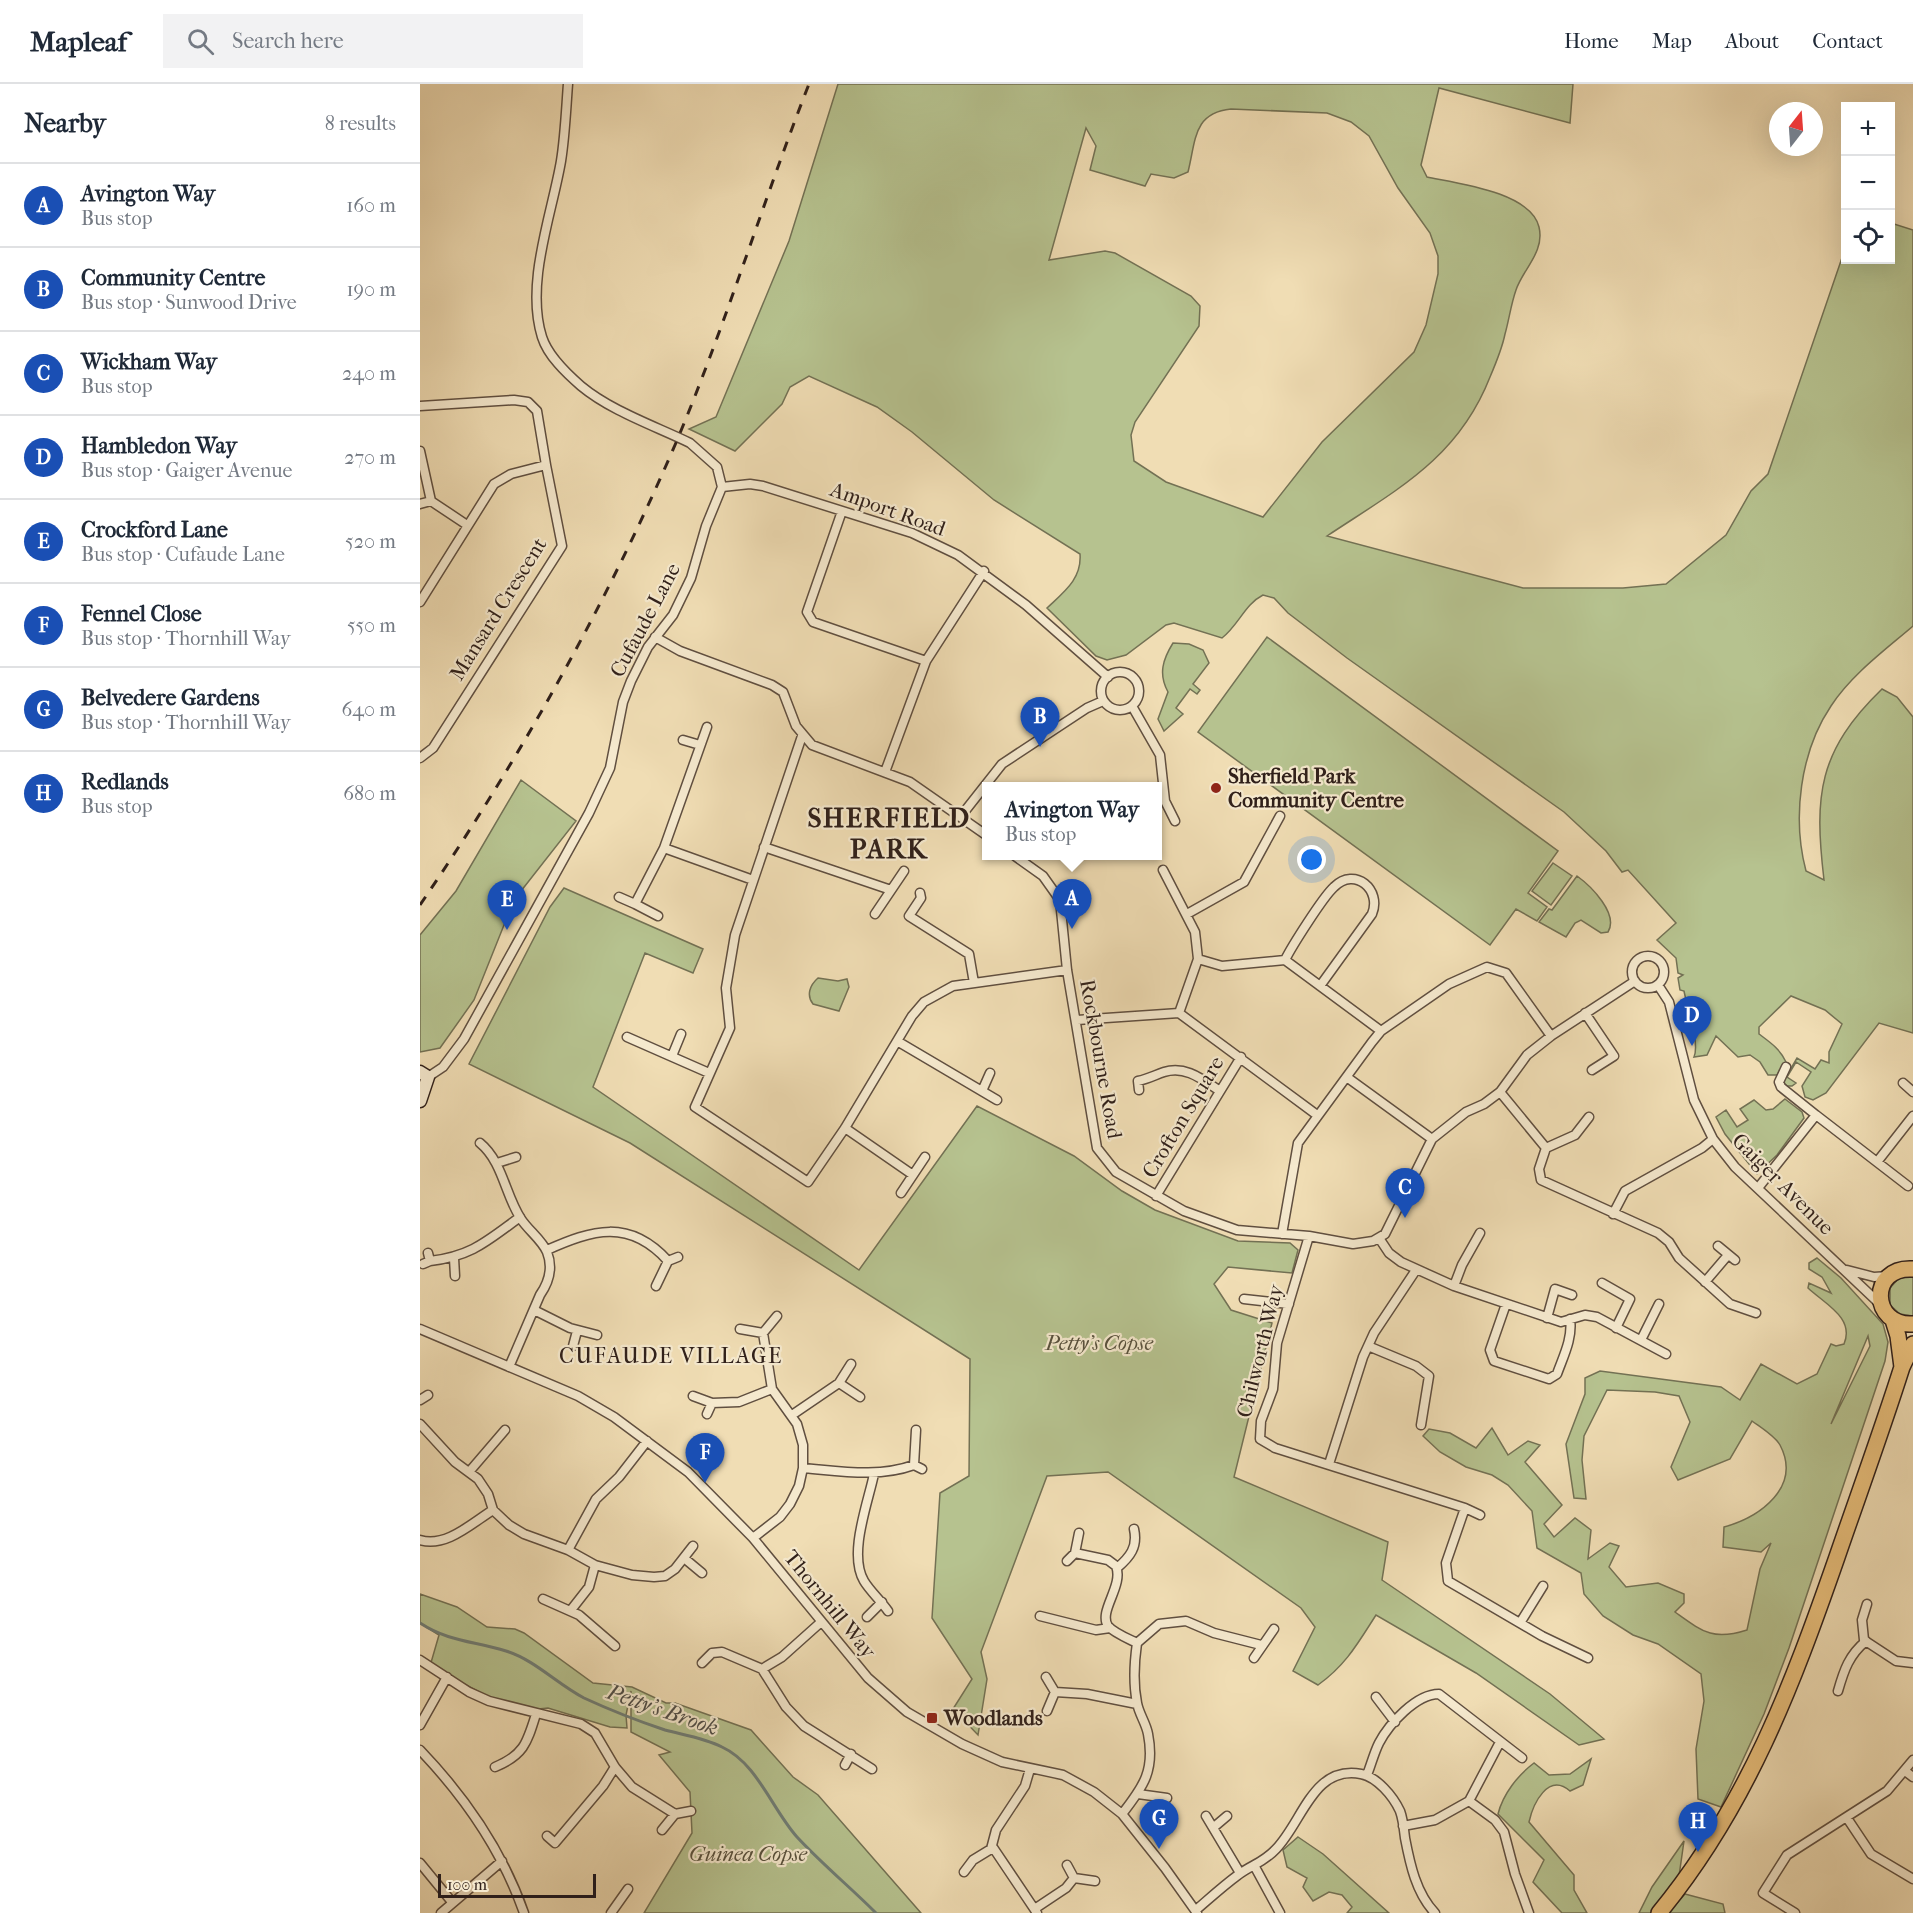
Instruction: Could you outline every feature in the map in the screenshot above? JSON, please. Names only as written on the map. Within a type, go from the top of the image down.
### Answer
[{"type":"highway","points":[[1902,1366],[1898,1336],[1893,1320],[1883,1307],[1880,1291],[1888,1276],[1910,1266]]},
{"type":"highway","points":[[1893,1320],[1913,1324]]},
{"type":"highway","points":[[1659,1913],[1717,1835],[1767,1740],[1819,1609],[1902,1366],[1913,1344]]},
{"type":"street","points":[[567,84],[560,163],[547,216],[540,263],[538,309],[542,337],[559,364],[582,387],[690,443],[705,454],[717,466],[722,487]]},
{"type":"street","name":"Mansard Crescent","points":[[420,406],[514,400],[528,402],[537,411],[562,546],[433,748],[420,758]]},
{"type":"street","points":[[420,451],[431,501],[467,525]]},
{"type":"street","points":[[420,602],[494,484],[511,474],[546,465]]},
{"type":"street","name":"Amport Road","points":[[722,487],[750,484],[763,486],[912,533],[958,555],[984,571],[1108,677]]},
{"type":"street","name":"Cufaude Lane","points":[[424,1075],[444,1067],[464,1039],[589,813],[609,768],[623,702],[631,681],[655,637],[682,599],[722,487]]},
{"type":"street","points":[[420,504],[431,501]]},
{"type":"street","points":[[842,511],[807,612],[813,622],[926,661]]},
{"type":"street","points":[[885,772],[926,661],[984,571]]},
{"type":"street","points":[[655,637],[680,651],[772,685],[783,692],[802,736],[812,745],[910,782],[982,831]]},
{"type":"street","points":[[1119,672],[1128,674],[1136,681],[1139,693],[1132,706],[1117,710],[1103,701],[1101,687],[1108,677],[1119,672]]},
{"type":"street","points":[[988,782],[1002,764],[1087,708],[1103,701]]},
{"type":"street","points":[[1132,706],[1160,755],[1165,801],[1175,821]]},
{"type":"street","points":[[635,904],[664,848],[707,727]]},
{"type":"street","points":[[802,736],[735,935],[726,988],[729,1028],[695,1107],[808,1182],[845,1128],[897,1041],[924,1002],[954,986],[1067,970]]},
{"type":"street","points":[[683,740],[700,745]]},
{"type":"street","points":[[961,816],[982,789]]},
{"type":"street","points":[[1187,914],[1244,882],[1280,816]]},
{"type":"street","points":[[764,847],[891,890]]},
{"type":"street","points":[[664,848],[753,880]]},
{"type":"street","name":"Rockbourne Road","points":[[1022,860],[1043,876],[1060,900],[1067,970],[1097,1148],[1116,1172],[1156,1196],[1212,1223],[1237,1230],[1309,1236],[1353,1244],[1379,1238]]},
{"type":"street","points":[[1163,870],[1195,932],[1198,959],[1179,1013]]},
{"type":"street","points":[[875,914],[904,871]]},
{"type":"street","points":[[1285,960],[1332,888],[1349,880],[1360,880],[1369,886],[1376,901],[1372,914],[1320,986]]},
{"type":"street","points":[[920,893],[921,898],[909,916],[969,954],[974,983]]},
{"type":"street","points":[[620,897],[658,916]]},
{"type":"street","points":[[1651,956],[1659,961],[1664,970],[1658,985],[1642,987],[1635,981],[1632,971],[1636,961],[1651,956]]},
{"type":"street","points":[[1198,959],[1222,966],[1285,960],[1381,1031]]},
{"type":"street","points":[[1282,1234],[1298,1143],[1381,1031],[1449,984],[1487,967],[1506,973],[1551,1036]]},
{"type":"street","points":[[1635,981],[1551,1036],[1527,1055],[1500,1092],[1484,1104],[1466,1112],[1432,1139],[1385,1234],[1379,1238],[1389,1253],[1416,1270],[1454,1286],[1561,1322],[1585,1315],[1597,1317],[1666,1354]]},
{"type":"street","name":"Gaiger Avenue","points":[[1658,985],[1669,1002],[1694,1100],[1713,1139],[1735,1167],[1883,1307]]},
{"type":"street","points":[[1077,1020],[1179,1013],[1317,1115]]},
{"type":"street","points":[[1586,1013],[1614,1056],[1592,1070]]},
{"type":"street","points":[[672,1056],[681,1034]]},
{"type":"street","points":[[627,1037],[709,1073]]},
{"type":"street","points":[[897,1041],[997,1100]]},
{"type":"street","name":"Crofton Square","points":[[1156,1196],[1241,1057]]},
{"type":"street","points":[[1786,1067],[1779,1082],[1781,1087],[1908,1186]]},
{"type":"street","points":[[1139,1090],[1138,1081],[1153,1079],[1163,1072],[1180,1070],[1194,1074],[1220,1090]]},
{"type":"street","points":[[982,1091],[990,1073]]},
{"type":"street","points":[[420,1101],[424,1075]]},
{"type":"street","points":[[1348,1078],[1432,1139]]},
{"type":"street","points":[[1903,1083],[1913,1092]]},
{"type":"street","points":[[1500,1092],[1546,1148]]},
{"type":"street","points":[[1758,1188],[1816,1115]]},
{"type":"street","points":[[1877,1162],[1913,1116]]},
{"type":"street","points":[[1589,1117],[1575,1135],[1546,1148],[1539,1169],[1541,1180],[1665,1238],[1679,1258],[1730,1305],[1756,1313]]},
{"type":"street","points":[[845,1128],[913,1175]]},
{"type":"street","points":[[1613,1214],[1624,1191],[1702,1148],[1713,1139]]},
{"type":"street","points":[[480,1143],[497,1162],[520,1217],[547,1251],[550,1268],[548,1285],[534,1310],[510,1366]]},
{"type":"street","points":[[497,1162],[516,1157]]},
{"type":"street","points":[[901,1193],[925,1157]]},
{"type":"street","points":[[427,1259],[454,1258],[471,1252],[520,1217]]},
{"type":"street","points":[[547,1251],[577,1237],[600,1231],[616,1232],[650,1246],[668,1261]]},
{"type":"street","points":[[1454,1286],[1462,1265],[1480,1233]]},
{"type":"street","name":"Chilworth Way","points":[[1309,1236],[1277,1343],[1273,1389],[1261,1421],[1260,1439],[1266,1444],[1480,1515]]},
{"type":"street","points":[[1705,1282],[1732,1258],[1718,1246]]},
{"type":"street","points":[[656,1286],[668,1261],[678,1257]]},
{"type":"street","points":[[454,1258],[455,1276]]},
{"type":"street","name":"Gaiger Avenue","points":[[1844,1269],[1874,1277],[1888,1276]]},
{"type":"street","points":[[1329,1464],[1368,1346],[1390,1306],[1416,1270]]},
{"type":"street","points":[[1602,1283],[1630,1299],[1616,1328]]},
{"type":"street","points":[[1547,1318],[1555,1289],[1572,1295]]},
{"type":"street","points":[[1244,1299],[1289,1304]]},
{"type":"street","points":[[1506,1304],[1490,1350],[1494,1361],[1549,1379],[1557,1374],[1568,1343],[1572,1329],[1570,1319]]},
{"type":"street","points":[[1641,1340],[1659,1304]]},
{"type":"street","points":[[534,1310],[578,1331],[597,1335]]},
{"type":"street","points":[[753,1538],[786,1510],[799,1486],[803,1468],[801,1436],[792,1415],[772,1389],[763,1334],[777,1316]]},
{"type":"street","name":"Thornhill Way","points":[[420,1329],[578,1396],[688,1472],[753,1538],[820,1623],[868,1678],[907,1712],[962,1744],[1002,1762],[1063,1775],[1094,1792],[1122,1814],[1196,1911]]},
{"type":"street","points":[[740,1329],[763,1334]]},
{"type":"street","points":[[573,1346],[578,1331]]},
{"type":"street","points":[[1368,1346],[1416,1366],[1429,1376],[1421,1425]]},
{"type":"street","points":[[792,1415],[839,1383],[851,1365]]},
{"type":"street","points":[[839,1383],[860,1397]]},
{"type":"street","points":[[693,1396],[712,1403],[747,1401],[772,1389]]},
{"type":"street","points":[[707,1414],[712,1403]]},
{"type":"street","points":[[420,1424],[455,1462],[469,1472],[488,1494],[493,1510],[516,1530],[568,1550],[595,1565],[654,1577],[666,1576],[693,1546]]},
{"type":"street","points":[[469,1472],[505,1430]]},
{"type":"street","points":[[803,1468],[874,1474],[918,1467],[916,1430]]},
{"type":"street","points":[[568,1550],[596,1499],[619,1477],[647,1442]]},
{"type":"street","points":[[874,1474],[857,1550],[859,1570],[864,1582],[888,1611]]},
{"type":"street","points":[[1464,1508],[1446,1563],[1448,1581],[1520,1623],[1588,1658]]},
{"type":"street","points":[[420,1540],[437,1543],[447,1539],[493,1510]]},
{"type":"street","points":[[1110,1628],[1106,1618],[1117,1584],[1117,1568],[1131,1555],[1135,1542],[1134,1529]]},
{"type":"street","points":[[1067,1561],[1075,1553],[1079,1533]]},
{"type":"street","points":[[1075,1553],[1108,1560],[1117,1568]]},
{"type":"street","points":[[684,1558],[702,1573]]},
{"type":"street","points":[[571,1610],[589,1587],[595,1565]]},
{"type":"street","points":[[1520,1623],[1543,1586]]},
{"type":"street","points":[[543,1599],[571,1610],[613,1644],[616,1634]]},
{"type":"street","points":[[867,1617],[882,1602]]},
{"type":"street","points":[[1867,1604],[1862,1620],[1866,1641],[1896,1661],[1913,1663]]},
{"type":"street","points":[[1040,1616],[1096,1630],[1110,1628],[1137,1643]]},
{"type":"street","points":[[1122,1814],[1146,1780],[1151,1761],[1148,1734],[1137,1704],[1133,1671],[1137,1643],[1159,1624],[1186,1621],[1214,1633],[1261,1644]]},
{"type":"street","points":[[762,1669],[782,1657],[820,1623]]},
{"type":"street","points":[[1254,1658],[1261,1644],[1274,1629]]},
{"type":"street","points":[[1838,1691],[1847,1663],[1854,1651],[1866,1641]]},
{"type":"street","points":[[702,1663],[712,1653],[722,1652],[762,1669],[786,1707],[804,1726],[872,1769]]},
{"type":"street","points":[[420,1660],[469,1692],[489,1701],[581,1724],[595,1733],[615,1767],[632,1787],[675,1814]]},
{"type":"street","points":[[420,1725],[447,1677]]},
{"type":"street","points":[[1046,1677],[1054,1692],[1047,1711]]},
{"type":"street","points":[[1054,1692],[1087,1694],[1137,1704]]},
{"type":"street","points":[[1367,1775],[1378,1744],[1395,1722],[1429,1694],[1439,1694],[1522,1758]]},
{"type":"street","points":[[1376,1697],[1395,1722]]},
{"type":"street","points":[[495,1767],[506,1762],[527,1744],[536,1714]]},
{"type":"street","points":[[1404,1826],[1435,1820],[1469,1801],[1500,1742]]},
{"type":"street","points":[[420,1750],[449,1780],[474,1815],[502,1861],[524,1913]]},
{"type":"street","points":[[845,1765],[851,1754]]},
{"type":"street","points":[[1795,1913],[1762,1893],[1787,1855],[1887,1791],[1913,1760]]},
{"type":"street","points":[[547,1836],[555,1843],[603,1786],[615,1767]]},
{"type":"street","points":[[964,1872],[969,1858],[987,1853],[992,1846],[996,1830],[1025,1786],[1030,1769]]},
{"type":"street","points":[[1905,1771],[1913,1777]]},
{"type":"street","points":[[1196,1911],[1240,1873],[1255,1867],[1287,1836],[1321,1785],[1333,1775],[1349,1772],[1367,1775],[1387,1790],[1400,1811],[1416,1882],[1427,1905],[1435,1913]]},
{"type":"street","points":[[1138,1794],[1167,1798]]},
{"type":"street","points":[[1469,1801],[1495,1820],[1503,1832],[1529,1913]]},
{"type":"street","points":[[662,1830],[675,1814],[691,1811]]},
{"type":"street","points":[[1206,1816],[1240,1873]]},
{"type":"street","points":[[1214,1827],[1227,1816]]},
{"type":"street","points":[[1846,1818],[1871,1854],[1913,1878]]},
{"type":"street","points":[[992,1846],[1036,1911],[1066,1888],[1074,1878]]},
{"type":"street","points":[[441,1913],[502,1861]]},
{"type":"street","points":[[420,1863],[452,1902]]},
{"type":"street","points":[[1067,1865],[1074,1878]]},
{"type":"street","points":[[1255,1867],[1281,1913]]},
{"type":"street","points":[[1074,1878],[1095,1881]]},
{"type":"street","points":[[611,1913],[628,1889]]},
{"type":"green space","points":[[838,84],[1573,84],[1570,123],[1439,88],[1421,165],[1427,177],[1491,191],[1522,205],[1533,215],[1539,227],[1539,244],[1516,290],[1502,345],[1492,372],[1477,405],[1461,430],[1422,470],[1327,536],[1523,588],[1623,588],[1666,584],[1726,535],[1751,491],[1768,474],[1841,261],[1841,264],[1895,264],[1895,224],[1913,230],[1913,626],[1858,673],[1839,695],[1820,724],[1806,764],[1802,786],[1800,829],[1806,871],[1824,880],[1820,823],[1821,799],[1825,776],[1833,754],[1845,733],[1882,689],[1897,697],[1913,717],[1913,1033],[1879,1023],[1826,1093],[1813,1100],[1805,1097],[1802,1086],[1811,1072],[1796,1062],[1787,1077],[1796,1083],[1787,1086],[1783,1082],[1797,1058],[1815,1069],[1821,1060],[1829,1063],[1829,1052],[1842,1024],[1825,1010],[1791,996],[1759,1027],[1759,1034],[1778,1050],[1786,1062],[1777,1075],[1768,1075],[1760,1062],[1750,1055],[1738,1057],[1716,1036],[1707,1055],[1694,1057],[1695,1043],[1692,1025],[1684,991],[1680,990],[1678,978],[1683,975],[1678,973],[1676,958],[1657,940],[1676,923],[1628,870],[1622,872],[1606,851],[1564,812],[1347,658],[1288,613],[1274,598],[1263,595],[1257,599],[1222,638],[1174,623],[1166,625],[1126,655],[1107,660],[1096,656],[1047,608],[1075,578],[1080,563],[1080,554],[994,500],[912,432],[877,407],[809,376],[790,387],[782,404],[735,451],[689,429],[716,417],[789,241]],"holes":[[[1231,109],[1327,113],[1351,122],[1369,136],[1398,188],[1430,233],[1438,256],[1438,274],[1426,325],[1414,352],[1322,442],[1263,517],[1166,482],[1134,461],[1131,435],[1135,422],[1199,326],[1200,306],[1191,296],[1115,253],[1105,251],[1049,260],[1086,128],[1096,146],[1090,170],[1145,186],[1151,174],[1174,178],[1188,172],[1198,130],[1209,116],[1219,112]]]},
{"type":"green space","points":[[1267,637],[1558,851],[1528,893],[1547,907],[1537,921],[1516,909],[1490,945],[1198,732]]},
{"type":"green space","points":[[1173,643],[1189,644],[1203,650],[1209,663],[1193,684],[1200,690],[1197,694],[1190,689],[1176,708],[1183,714],[1164,731],[1158,719],[1168,692],[1163,679],[1163,667]]},
{"type":"green space","points":[[521,780],[576,821],[514,900],[474,1000],[440,1048],[420,1052],[420,935],[456,891]]},
{"type":"green space","points":[[1553,863],[1572,876],[1551,905],[1532,891]]},
{"type":"green space","points":[[1577,876],[1596,893],[1607,909],[1610,917],[1608,932],[1601,933],[1581,920],[1575,923],[1566,937],[1539,922],[1549,909],[1552,910]]},
{"type":"green space","name":"Petty's Copse","points":[[564,888],[703,949],[693,973],[645,953],[593,1087],[859,1270],[977,1106],[1074,1156],[1122,1191],[1155,1210],[1238,1241],[1290,1243],[1298,1250],[1292,1273],[1228,1267],[1214,1284],[1231,1310],[1272,1323],[1234,1477],[1388,1542],[1382,1580],[1550,1694],[1604,1739],[1579,1745],[1476,1673],[1376,1615],[1344,1661],[1318,1685],[1293,1671],[1315,1627],[1301,1608],[1108,1472],[1047,1476],[981,1652],[987,1679],[978,1735],[953,1709],[972,1679],[932,1618],[940,1493],[969,1476],[970,1359],[630,1143],[469,1064],[550,907]]},
{"type":"green space","points":[[818,978],[838,981],[847,979],[849,987],[839,1011],[813,1004],[810,990]]},
{"type":"green space","points":[[1785,1099],[1802,1112],[1804,1118],[1777,1155],[1757,1174],[1725,1134],[1716,1117],[1726,1110],[1737,1127],[1748,1120],[1740,1109],[1754,1100],[1766,1110],[1773,1109]]},
{"type":"green space","points":[[1817,1258],[1841,1278],[1883,1324],[1888,1342],[1885,1361],[1789,1648],[1764,1714],[1721,1807],[1698,1799],[1696,1749],[1704,1701],[1701,1674],[1658,1644],[1633,1635],[1603,1616],[1584,1594],[1581,1573],[1537,1548],[1532,1511],[1508,1485],[1492,1475],[1466,1467],[1440,1452],[1423,1436],[1429,1429],[1450,1433],[1476,1448],[1492,1428],[1508,1455],[1528,1441],[1540,1445],[1525,1462],[1562,1505],[1544,1524],[1554,1537],[1575,1518],[1591,1530],[1588,1559],[1610,1543],[1619,1546],[1609,1567],[1626,1587],[1658,1583],[1684,1594],[1684,1603],[1675,1612],[1709,1633],[1725,1635],[1747,1630],[1760,1569],[1771,1543],[1761,1552],[1723,1547],[1724,1527],[1751,1516],[1763,1508],[1774,1498],[1781,1487],[1786,1474],[1785,1460],[1775,1438],[1752,1421],[1730,1459],[1678,1480],[1671,1467],[1690,1422],[1679,1396],[1655,1392],[1607,1390],[1584,1436],[1582,1460],[1586,1499],[1574,1498],[1566,1444],[1585,1394],[1585,1378],[1600,1371],[1721,1387],[1740,1400],[1761,1364],[1797,1384],[1817,1374],[1831,1344],[1836,1346],[1844,1344],[1846,1335],[1842,1319],[1808,1288],[1809,1283],[1831,1293],[1822,1277],[1809,1269],[1809,1263]],"holes":[[[1868,1336],[1870,1346],[1831,1424]]]},
{"type":"green space","points":[[1913,1276],[1913,1316],[1900,1314],[1890,1305],[1890,1288],[1899,1278]]},
{"type":"green space","name":"Guinea Copse","points":[[420,1594],[457,1607],[487,1627],[515,1629],[524,1633],[593,1683],[632,1687],[666,1703],[675,1703],[751,1730],[793,1777],[818,1795],[921,1913],[644,1913],[692,1833],[690,1792],[659,1755],[670,1752],[631,1732],[631,1691],[626,1715],[627,1728],[610,1727],[548,1708],[529,1710],[487,1696],[430,1666],[439,1635],[420,1623]]},
{"type":"green space","points":[[1591,1759],[1583,1785],[1570,1791],[1555,1785],[1548,1788],[1538,1799],[1529,1822],[1574,1875],[1574,1890],[1587,1913],[1562,1913],[1533,1882],[1544,1860],[1498,1814],[1503,1799],[1512,1786],[1534,1763],[1549,1775],[1570,1774]]},
{"type":"green space","points":[[1298,1837],[1323,1854],[1389,1913],[1347,1913],[1352,1907],[1342,1895],[1329,1892],[1313,1901],[1303,1887],[1307,1878],[1287,1867],[1283,1850]]},
{"type":"green space","points":[[1684,1841],[1678,1883],[1652,1913],[1639,1913],[1652,1887]]},
{"type":"green space","points":[[1685,1894],[1723,1904],[1725,1913],[1668,1913]]},
{"type":"waterway","name":"Petty's Brook","points":[[420,1623],[452,1638],[517,1655],[584,1698],[655,1727],[709,1741],[734,1754],[755,1775],[797,1837],[876,1913]]},
{"type":"railway","points":[[420,905],[492,795],[526,738],[590,624],[620,565],[693,401],[809,84]]},
{"type":"place","name":"Community Centre","points":[[1040,747]]},
{"type":"place","name":"Sherfield Park Community Centre","points":[[1216,788]]},
{"type":"place","name":"Avington Way","points":[[1072,929]]},
{"type":"place","name":"Crockford Lane","points":[[507,930]]},
{"type":"place","name":"Hambledon Way","points":[[1692,1046]]},
{"type":"place","name":"Wickham Way","points":[[1405,1218]]},
{"type":"place","name":"Fennel Close","points":[[705,1483]]},
{"type":"place","name":"Woodlands","points":[[932,1718]]},
{"type":"place","name":"Belvedere Gardens","points":[[1159,1849]]},
{"type":"place","name":"Redlands","points":[[1698,1852]]},
{"type":"district","name":"SHERFIELD PARK","points":[[889,834]]},
{"type":"district","name":"CUFAUDE VILLAGE","points":[[671,1355]]}]
